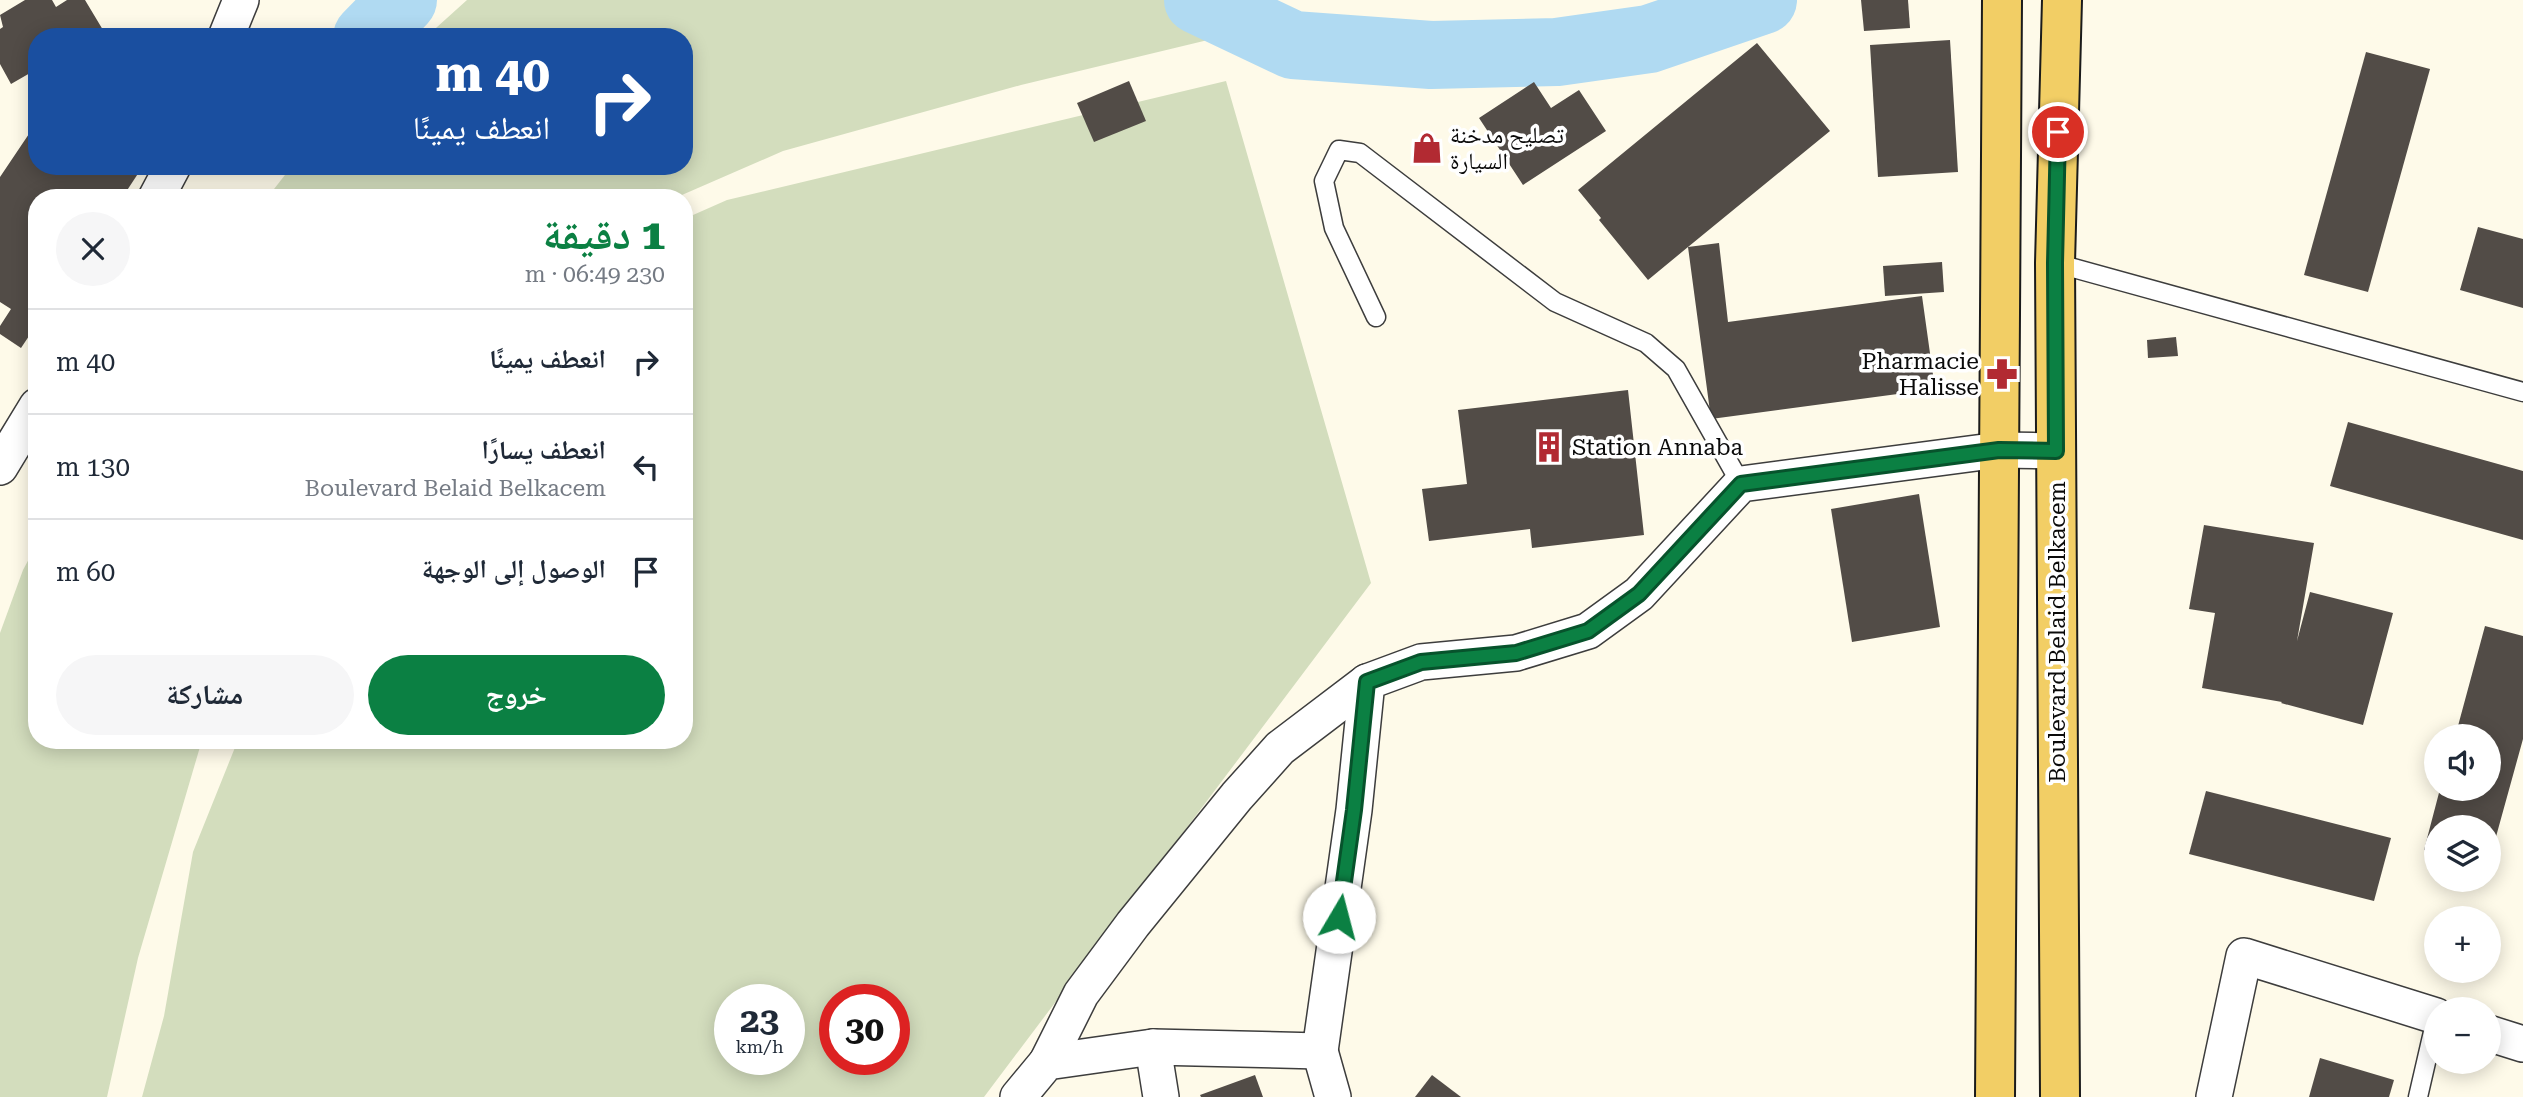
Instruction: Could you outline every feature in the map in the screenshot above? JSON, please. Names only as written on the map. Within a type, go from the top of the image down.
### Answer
[{"type":"main road","points":[[1995,1097],[2002,0]]},
{"type":"main road","name":"Boulevard Belaid Belkacem","points":[[2060,1097],[2055,263],[2062,0]]},
{"type":"street","points":[[230,28],[241,0]]},
{"type":"street","points":[[0,467],[28,422]]},
{"type":"street","points":[[1018,1097],[1046,1062],[1081,994],[1133,924],[1237,796],[1280,748],[1367,682],[1421,662],[1516,653],[1588,631],[1639,594],[1741,484],[1999,450],[2056,451]]},
{"type":"street","points":[[1334,1097],[1320,1051],[1354,810],[1367,682]]},
{"type":"street","points":[[2214,1097],[2244,956],[2424,1014]]},
{"type":"street","points":[[1046,1062],[1153,1047],[1320,1051]]},
{"type":"street","points":[[1153,1047],[1161,1097]]},
{"type":"lane","points":[[1376,317],[1334,228],[1324,181],[1339,150],[1360,153],[1555,302],[1646,343],[1676,369],[1741,484]]},
{"type":"lane","points":[[2055,263],[2523,392]]},
{"type":"lane","points":[[2418,1097],[2424,1071]]},
{"type":"green space","points":[[467,0],[1172,0],[1237,33],[1021,85],[783,151],[693,190],[274,189],[285,175],[693,175],[693,28],[436,28]]},
{"type":"green space","points":[[1226,81],[1371,583],[984,1097],[142,1097],[164,1016],[193,852],[234,749],[693,749],[693,215],[727,200]]},
{"type":"green space","points":[[28,561],[28,749],[199,749],[138,958],[107,1097],[0,1097],[0,633]]},
{"type":"building","points":[[25,0],[52,0],[56,7],[67,0],[85,0],[102,28],[28,28],[28,74],[11,84],[0,64],[0,29],[3,27],[0,15]]},
{"type":"building","points":[[1861,0],[1908,0],[1910,28],[1864,31]]},
{"type":"building","points":[[1950,40],[1958,172],[1878,177],[1870,45]]},
{"type":"building","points":[[1757,43],[1830,131],[1648,280],[1578,190]]},
{"type":"building","points":[[2366,52],[2430,69],[2368,292],[2304,275]]},
{"type":"building","points":[[1129,81],[1146,121],[1094,142],[1077,103]]},
{"type":"building","points":[[1534,82],[1551,108],[1579,90],[1606,131],[1523,185],[1479,118]]},
{"type":"building","points":[[28,135],[28,175],[137,175],[128,189],[28,189],[28,338],[21,348],[0,334],[0,326],[11,309],[0,302],[0,177]]},
{"type":"building","points":[[2478,227],[2523,239],[2523,308],[2460,290]]},
{"type":"building","points":[[1719,243],[1728,322],[1922,296],[1935,389],[1711,419],[1688,247]]},
{"type":"building","points":[[1942,262],[1944,292],[1885,296],[1883,266]]},
{"type":"building","points":[[2176,337],[2178,356],[2148,358],[2147,340]]},
{"type":"building","name":"Station Annaba","points":[[1628,390],[1644,535],[1532,548],[1530,529],[1429,541],[1422,489],[1467,484],[1458,410]]},
{"type":"building","points":[[2348,422],[2523,471],[2523,540],[2330,486]]},
{"type":"building","points":[[1919,494],[1940,627],[1852,642],[1831,509]]},
{"type":"building","points":[[2204,525],[2314,543],[2297,641],[2310,592],[2393,613],[2363,725],[2282,702],[2202,688],[2215,613],[2189,609]]},
{"type":"building","points":[[2485,626],[2523,636],[2523,739],[2501,819],[2501,815],[2433,815],[2437,801],[2501,801],[2501,724],[2459,724]]},
{"type":"building","points":[[2206,791],[2391,838],[2374,901],[2189,854]]},
{"type":"building","points":[[2320,1058],[2394,1080],[2389,1097],[2309,1097]]},
{"type":"building","points":[[1255,1075],[1263,1097],[1200,1095]]},
{"type":"building","points":[[1432,1075],[1461,1097],[1415,1097]]},
{"type":"waterway","points":[[376,28],[403,0]]},
{"type":"waterway","points":[[1198,0],[1293,45],[1431,55],[1557,52],[1649,39],[1763,0]]},
{"type":"place","name":"تصليح مدخنة السيارة","points":[[1427,148]]},
{"type":"place","name":"Pharmacie Halisse","points":[[2002,374]]},
{"type":"place","name":"Station Annaba","points":[[1549,447]]},
{"type":"route","points":[[1339,917],[1354,810],[1367,682],[1421,662],[1516,653],[1588,631],[1639,594],[1741,484],[1999,450],[2056,451],[2055,263],[2058,132]]}]
